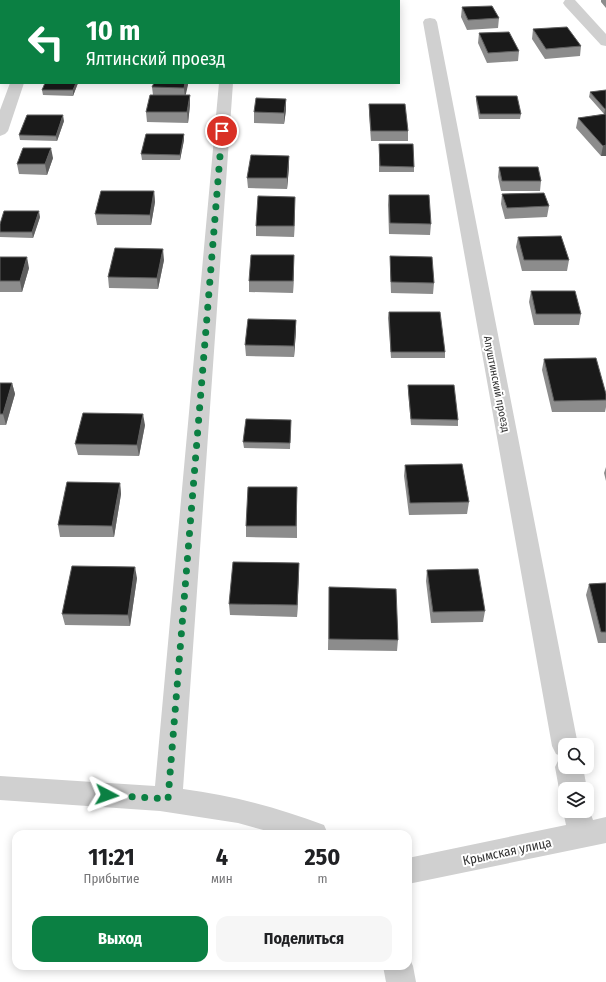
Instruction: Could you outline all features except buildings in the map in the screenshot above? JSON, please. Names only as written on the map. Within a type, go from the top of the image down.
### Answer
[{"type":"street","points":[[570,4],[606,42]]},
{"type":"street","name":"Алуштинский проезд","points":[[430,22],[564,738]]},
{"type":"street","points":[[0,131],[17,84]]},
{"type":"street","points":[[168,799],[226,84]]},
{"type":"street","points":[[0,788],[168,799],[240,811],[296,826],[305,830]]},
{"type":"street","name":"Крымская улица","points":[[412,870],[588,826]]},
{"type":"street","points":[[399,970],[401,982]]},
{"type":"route","points":[[107,795],[168,799],[222,131]]}]
